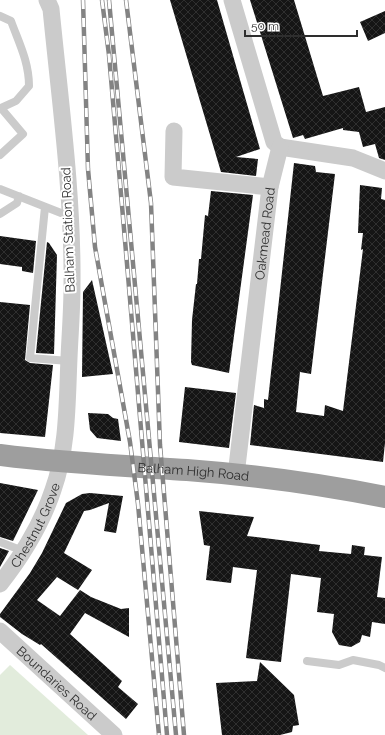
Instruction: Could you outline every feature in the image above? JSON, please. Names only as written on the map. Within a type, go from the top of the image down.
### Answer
[{"type":"highway","name":"Balham High Road","points":[[0,455],[236,475],[333,488],[385,497]]},
{"type":"street","name":"Balham Station Road","points":[[47,0],[51,9],[69,213],[72,286],[66,424],[61,461]]},
{"type":"street","points":[[232,0],[274,142],[280,147],[353,158],[385,171]]},
{"type":"street","points":[[174,131],[174,177],[270,187]]},
{"type":"street","name":"Oakmead Road","points":[[236,475],[270,187],[280,147]]},
{"type":"street","name":"Chestnut Grove","points":[[0,584],[23,551],[51,496],[61,461]]},
{"type":"street","name":"Boundaries Road","points":[[0,631],[114,735]]},
{"type":"lane","points":[[0,16],[11,21],[26,57],[29,75],[29,86],[16,101],[1,108],[23,134],[0,155]]},
{"type":"lane","points":[[0,189],[61,213],[69,213]]},
{"type":"lane","points":[[0,214],[17,204],[20,196]]},
{"type":"lane","points":[[45,207],[30,358],[69,361]]},
{"type":"lane","points":[[0,542],[23,551]]},
{"type":"lane","points":[[307,661],[339,665],[354,660],[379,664],[385,668]]},
{"type":"green space","points":[[10,665],[88,735],[0,735],[0,675]]},
{"type":"building","points":[[170,0],[217,0],[260,149],[236,157],[258,159],[256,176],[221,172]]},
{"type":"building","points":[[250,0],[294,0],[323,96],[359,87],[366,112],[385,107],[385,160],[379,158],[375,144],[363,147],[359,132],[343,130],[343,128],[305,139],[303,135],[293,138]]},
{"type":"building","points":[[385,11],[385,33],[368,41],[360,22]]},
{"type":"building","points":[[294,163],[315,166],[316,172],[335,174],[311,374],[300,372],[296,412],[324,416],[325,405],[343,411],[363,249],[361,250],[363,233],[358,233],[360,185],[382,188],[381,199],[385,200],[385,443],[383,462],[250,445],[254,405],[264,408],[264,399],[268,400]]},
{"type":"building","points":[[211,191],[253,195],[229,373],[192,365],[191,362],[192,320],[196,284],[199,259],[201,259],[205,215],[208,216]]},
{"type":"building","points":[[0,236],[36,241],[33,273],[22,271],[22,267],[0,264]]},
{"type":"building","points":[[47,242],[57,255],[54,354],[36,353]]},
{"type":"building","points":[[92,280],[113,374],[82,377],[83,292]]},
{"type":"building","points":[[0,302],[30,305],[25,360],[30,363],[53,365],[45,437],[0,433]]},
{"type":"building","points":[[185,387],[236,393],[229,448],[179,442]]},
{"type":"building","points":[[88,413],[108,414],[113,418],[118,419],[121,441],[97,438],[90,430]]},
{"type":"building","points":[[0,483],[38,490],[13,541],[0,537]]},
{"type":"building","points":[[90,493],[123,496],[116,533],[104,531],[109,503],[84,511],[64,553],[92,570],[78,590],[57,577],[37,600],[60,616],[80,590],[91,597],[121,609],[129,608],[129,637],[85,613],[70,634],[122,681],[118,687],[138,704],[126,719],[41,644],[40,645],[22,634],[0,617],[0,614],[30,573],[42,553],[66,503],[82,494]]},
{"type":"building","points":[[199,511],[254,517],[247,536],[320,545],[319,551],[351,554],[352,545],[365,547],[364,555],[382,557],[377,597],[385,598],[385,624],[372,622],[370,637],[362,635],[360,642],[351,647],[339,645],[332,632],[334,614],[317,612],[321,578],[291,574],[281,662],[246,658],[257,570],[233,567],[231,583],[206,580],[210,546],[204,545]]},
{"type":"building","points":[[0,548],[9,551],[0,567]]},
{"type":"building","points":[[260,662],[294,695],[299,725],[293,726],[292,732],[280,735],[222,735],[216,683],[257,681]]},
{"type":"railway","points":[[83,0],[88,169],[95,247],[130,442],[138,504],[159,735]]},
{"type":"railway","points":[[102,0],[109,55],[167,735]]},
{"type":"railway","points":[[109,0],[176,735]]},
{"type":"railway","points":[[126,0],[151,203],[160,445],[184,735]]}]
